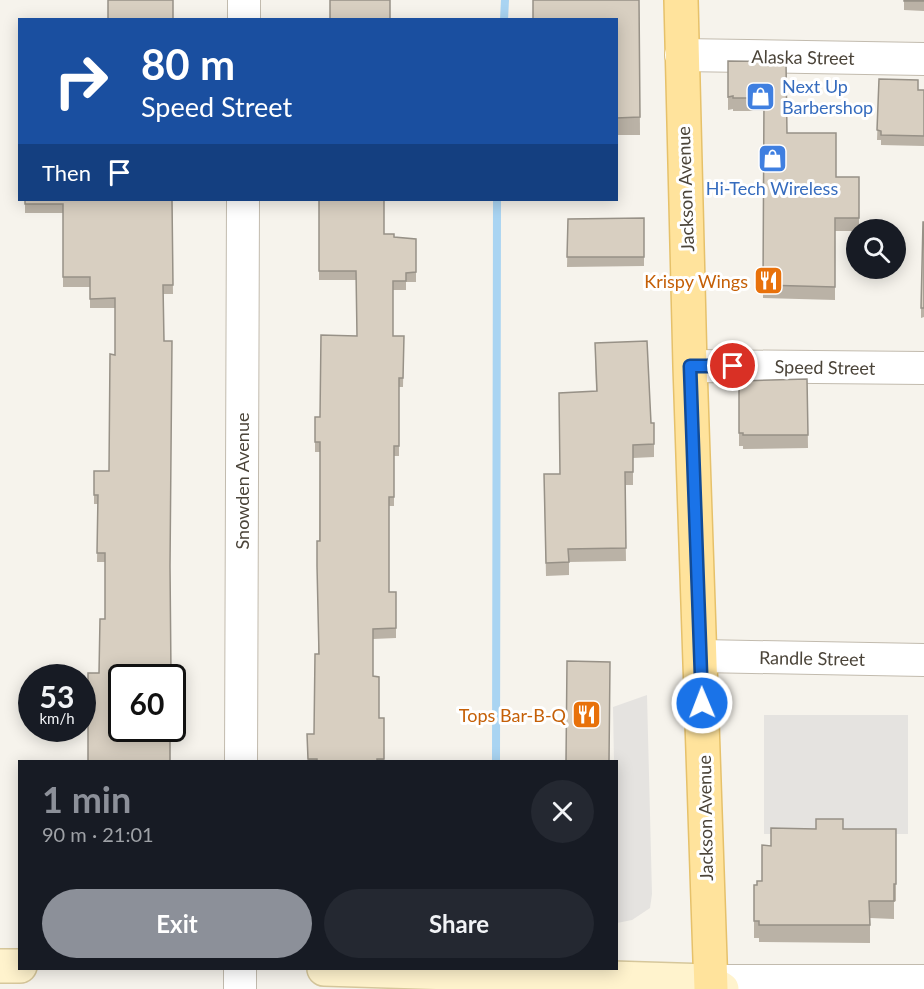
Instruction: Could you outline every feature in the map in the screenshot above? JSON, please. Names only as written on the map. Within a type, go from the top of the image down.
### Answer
[{"type":"main road","name":"Jackson Avenue","points":[[681,0],[690,366],[714,986]]},
{"type":"main road","points":[[0,966],[18,966]]},
{"type":"main road","points":[[347,970],[714,986]]},
{"type":"street","points":[[244,0],[244,18]]},
{"type":"street","name":"Alaska Street","points":[[681,55],[924,59]]},
{"type":"street","name":"Snowden Avenue","points":[[241,760],[243,201]]},
{"type":"street","name":"Speed Street","points":[[690,366],[924,368]]},
{"type":"street","name":"Randle Street","points":[[701,656],[924,660]]},
{"type":"street","points":[[240,970],[240,989]]},
{"type":"street","points":[[714,986],[924,981]]},
{"type":"shaded area","points":[[647,695],[652,894],[650,908],[632,920],[618,923],[618,760],[614,760],[613,707]]},
{"type":"shaded area","points":[[764,715],[908,715],[908,834],[764,834]]},
{"type":"building","points":[[108,0],[173,0],[173,18],[108,18]]},
{"type":"building","points":[[330,0],[390,0],[390,18],[330,18]]},
{"type":"building","points":[[533,0],[639,0],[640,117],[618,118],[618,18],[533,18]]},
{"type":"building","points":[[728,61],[786,62],[787,133],[836,133],[836,177],[859,177],[859,218],[835,218],[835,287],[763,285],[764,98],[728,97]]},
{"type":"building","points":[[879,79],[918,80],[918,90],[924,90],[924,136],[881,135],[881,131],[877,130]]},
{"type":"building","points":[[25,201],[172,201],[173,285],[163,285],[164,341],[172,341],[171,664],[108,664],[108,742],[170,742],[170,760],[88,760],[88,742],[96,742],[96,673],[99,673],[100,619],[105,619],[105,553],[97,553],[98,495],[94,495],[94,471],[109,471],[110,354],[115,355],[115,298],[90,299],[90,277],[63,277],[63,204],[25,204]]},
{"type":"building","points":[[319,201],[384,201],[384,234],[416,239],[416,272],[406,273],[406,281],[393,281],[393,336],[404,336],[403,378],[399,378],[399,446],[394,446],[394,497],[389,497],[389,592],[396,592],[396,628],[373,629],[373,676],[379,677],[379,718],[384,718],[384,759],[377,760],[308,759],[307,734],[314,734],[315,654],[319,654],[317,541],[320,541],[320,442],[315,442],[315,417],[320,417],[321,335],[357,336],[356,271],[319,271]]},
{"type":"building","points":[[644,218],[644,257],[567,257],[568,219]]},
{"type":"building","points":[[923,222],[924,308],[921,308]]},
{"type":"building","points":[[647,341],[654,444],[633,445],[633,472],[625,472],[626,548],[568,549],[569,562],[546,563],[544,474],[560,474],[559,393],[597,391],[595,343]]},
{"type":"building","points":[[807,379],[808,435],[743,435],[739,433],[739,381]]},
{"type":"building","name":"Tops Bar-B-Q","points":[[567,661],[610,662],[609,760],[566,760]]},
{"type":"building","points":[[816,819],[843,819],[843,829],[896,829],[894,901],[869,901],[870,925],[759,925],[759,921],[754,921],[754,885],[757,885],[757,881],[762,881],[762,845],[771,846],[771,828],[816,829]]},
{"type":"waterway","points":[[504,18],[505,0]]},
{"type":"waterway","points":[[496,760],[497,201]]},
{"type":"place","name":"Next Up Barbershop","points":[[761,96]]},
{"type":"place","name":"Hi-Tech Wireless","points":[[772,159]]},
{"type":"place","name":"Krispy Wings","points":[[769,281]]},
{"type":"place","name":"Tops Bar-B-Q","points":[[587,715]]},
{"type":"route","points":[[702,703],[690,366],[733,366]]}]
